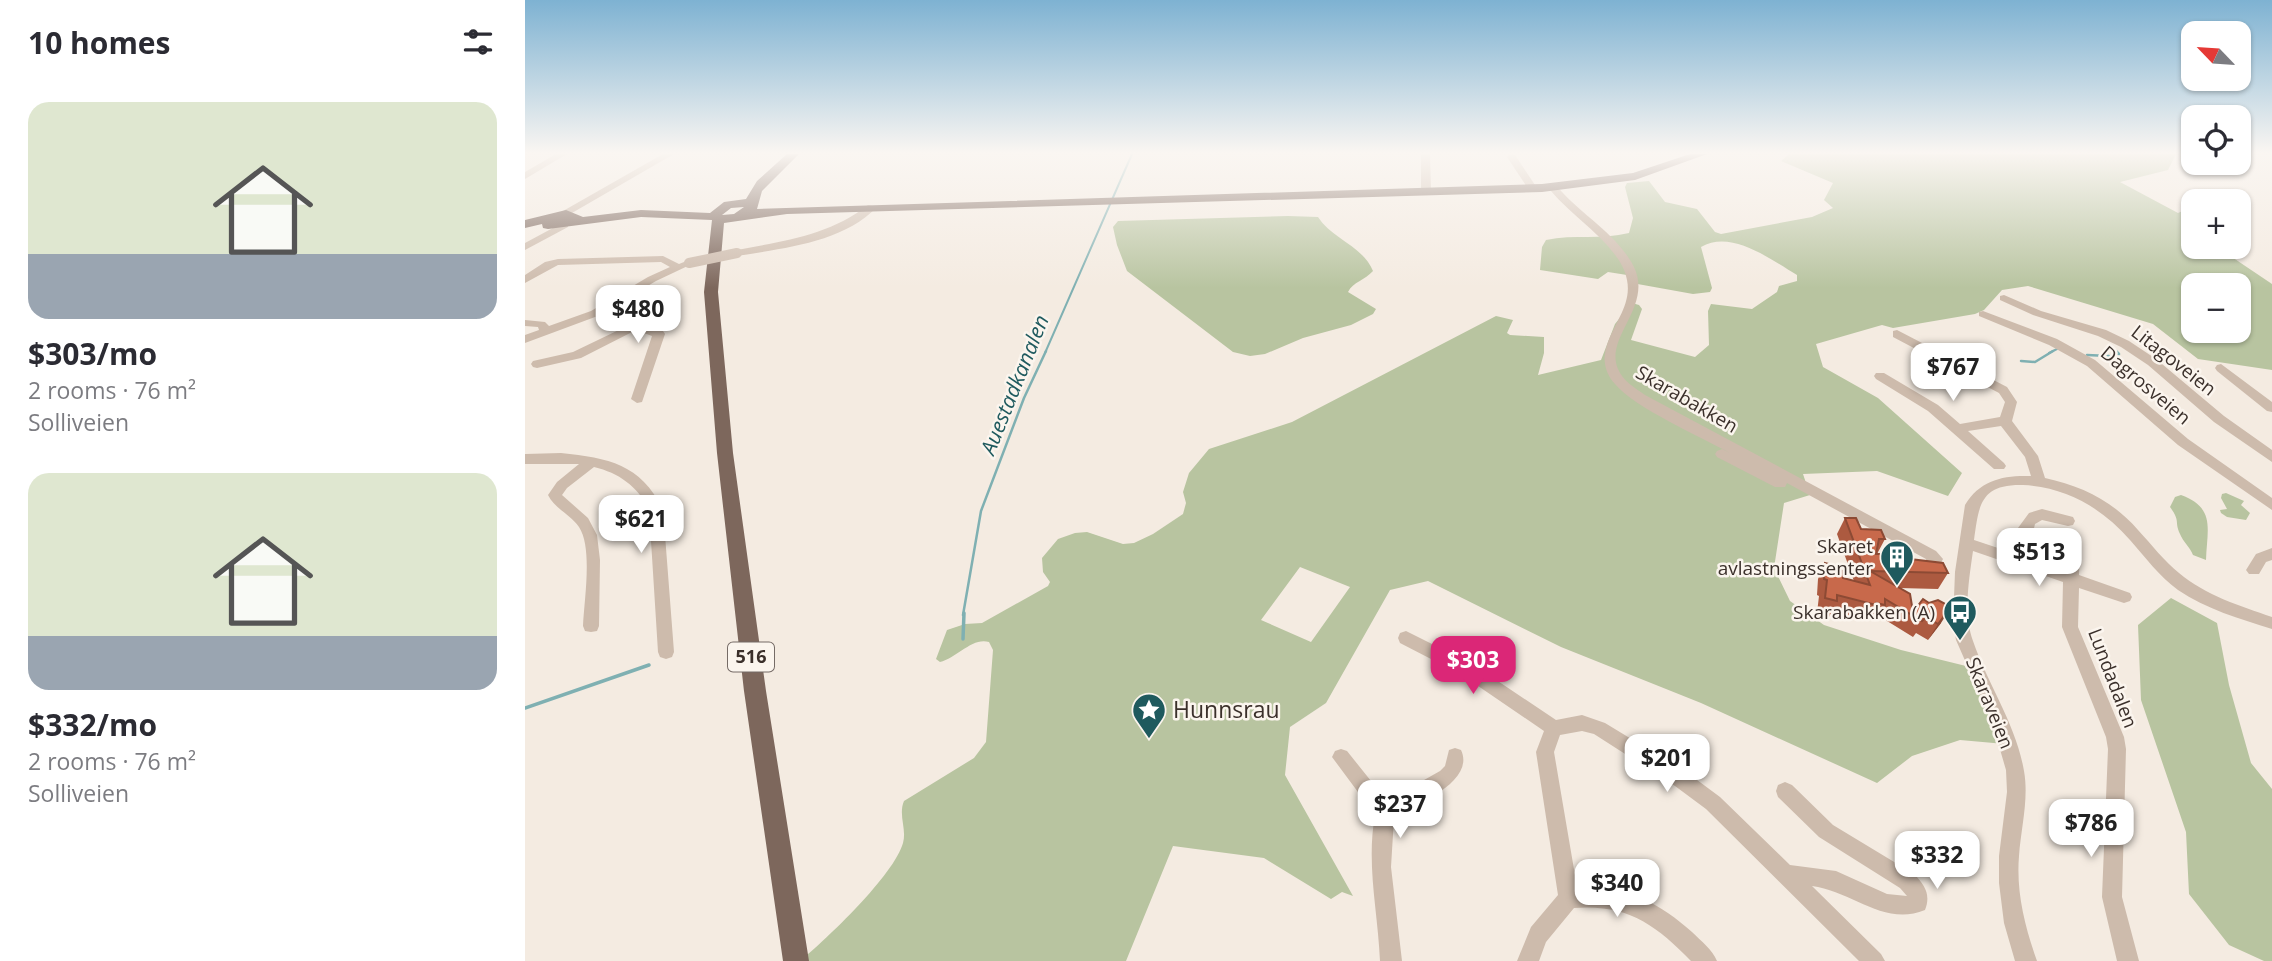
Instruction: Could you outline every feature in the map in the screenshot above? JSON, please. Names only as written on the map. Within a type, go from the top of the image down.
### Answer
[{"type":"main road","name":"516","points":[[740,199],[721,212],[711,292],[725,453],[757,704],[796,961]]},
{"type":"main road","name":"516","points":[[715,251],[731,226],[747,211],[751,199]]},
{"type":"main road","points":[[525,225],[621,216],[1154,199]]},
{"type":"street","points":[[525,247],[594,199]]},
{"type":"street","name":"Skarabakken","points":[[1562,199],[1614,247],[1632,274],[1632,303],[1614,337],[1610,351],[1613,371],[1624,387],[1931,555],[1934,559],[1933,565]]},
{"type":"street","points":[[525,339],[595,313],[683,265],[824,234],[852,221],[872,207]]},
{"type":"street","points":[[852,221],[858,208]]},
{"type":"street","points":[[525,280],[549,264],[558,262],[663,259],[683,265]]},
{"type":"street","name":"Litagoveien","points":[[2004,299],[2035,318],[2094,330],[2125,344],[2152,362],[2211,413],[2272,457]]},
{"type":"street","points":[[595,313],[659,334],[637,399]]},
{"type":"street","name":"Dagrosveien","points":[[1983,314],[2061,345],[2091,363],[2183,442],[2272,505]]},
{"type":"street","points":[[525,323],[541,324],[547,331]]},
{"type":"street","points":[[537,365],[577,355],[634,327]]},
{"type":"street","points":[[1897,334],[2003,390],[2012,399],[2013,405],[2005,421]]},
{"type":"street","points":[[2221,368],[2272,408]]},
{"type":"street","points":[[1880,376],[1920,399],[1999,466]]},
{"type":"street","points":[[2237,382],[2253,380]]},
{"type":"street","points":[[1957,429],[2005,421]]},
{"type":"street","points":[[2005,421],[2031,456],[2040,482]]},
{"type":"street","name":"Skarabakken","points":[[1722,454],[1933,565],[1963,576]]},
{"type":"street","points":[[525,459],[556,458],[591,462],[615,469],[647,491],[654,502],[666,652]]},
{"type":"street","points":[[591,462],[562,485],[555,495],[587,529],[591,547],[591,626]]},
{"type":"street","name":"Skaraveien","points":[[2026,961],[2013,914],[2009,881],[2015,769],[1964,640],[1960,607],[1972,505],[1977,495],[1987,487],[2009,481],[2040,482],[2078,493],[2102,505],[2126,525],[2171,576],[2197,594],[2272,623]]},
{"type":"street","points":[[2019,562],[2027,520],[2033,514],[2044,514],[2068,521]]},
{"type":"street","points":[[1967,544],[2125,597]]},
{"type":"street","name":"Lundadalen","points":[[2072,550],[2070,627],[2115,737],[2117,749],[2112,897],[2128,961]]},
{"type":"street","points":[[2254,570],[2260,558],[2272,554]]},
{"type":"street","points":[[1406,638],[1468,670],[1554,728],[1582,723],[1599,728],[1652,759],[1713,803],[1874,961]]},
{"type":"street","points":[[1554,728],[1545,752],[1570,898]]},
{"type":"street","points":[[1391,961],[1391,927],[1380,850],[1380,833],[1385,813],[1447,777],[1454,769],[1455,756]]},
{"type":"street","points":[[1341,757],[1385,813]]},
{"type":"street","points":[[1785,792],[1826,831],[1907,881],[1917,891],[1918,903],[1906,908],[1812,875],[1787,875]]},
{"type":"street","points":[[1528,961],[1530,948],[1542,928],[1570,898],[1610,895],[1642,905],[1706,961]]},
{"type":"green space","points":[[1628,199],[1663,199],[1665,202],[1697,209],[1715,232],[1721,234],[1812,217],[1833,208],[1825,199],[2152,199],[2178,213],[2181,212],[2181,259],[2235,259],[2272,284],[2272,370],[2198,359],[2153,324],[2028,286],[2002,290],[1984,310],[1975,314],[1893,328],[1882,325],[1816,344],[1823,367],[1878,398],[1962,473],[1948,496],[1877,471],[1803,474],[1810,495],[1784,503],[1774,568],[1790,601],[1824,625],[1901,650],[1966,666],[2005,744],[1960,740],[1912,756],[1877,783],[1701,703],[1561,647],[1428,581],[1390,590],[1326,703],[1290,727],[1285,775],[1353,896],[1342,892],[1331,899],[1264,858],[1173,846],[1126,961],[800,961],[858,906],[887,872],[903,843],[904,801],[974,758],[986,742],[993,650],[989,642],[977,642],[940,662],[936,659],[947,630],[965,624],[982,623],[1048,586],[1050,582],[1043,572],[1042,558],[1058,539],[1087,532],[1123,544],[1134,543],[1153,534],[1183,514],[1186,503],[1183,492],[1189,473],[1209,449],[1292,422],[1496,316],[1513,320],[1507,333],[1510,335],[1544,337],[1544,353],[1538,375],[1601,360],[1615,324],[1632,303],[1642,309],[1631,340],[1695,357],[1709,345],[1708,311],[1711,304],[1752,309],[1777,292],[1779,286],[1797,281],[1797,275],[1763,255],[1738,244],[1725,242],[1713,242],[1701,247],[1712,288],[1710,292],[1693,294],[1632,283],[1627,275],[1608,272],[1598,279],[1540,270],[1542,247],[1546,240],[1629,233],[1633,218]],"holes":[[[1300,567],[1350,587],[1311,642],[1261,620]]]},
{"type":"green space","points":[[1318,217],[1324,225],[1362,255],[1373,271],[1348,292],[1376,309],[1373,314],[1351,325],[1303,338],[1265,354],[1250,356],[1233,352],[1127,271],[1113,227],[1118,221]]},
{"type":"green space","points":[[2226,493],[2244,501],[2241,505],[2250,513],[2246,520],[2227,517],[2221,513],[2220,510],[2227,509],[2221,498],[2222,494]]},
{"type":"green space","points":[[2181,495],[2200,506],[2205,513],[2208,529],[2206,560],[2193,555],[2178,530],[2170,507],[2175,497]]},
{"type":"green space","points":[[2171,598],[2217,623],[2229,685],[2251,763],[2272,789],[2272,961],[2264,961],[2229,945],[2189,894],[2186,832],[2141,700],[2138,625]]},
{"type":"building","points":[[1845,518],[1856,518],[1861,529],[1881,530],[1885,539],[1879,539],[1876,554],[1904,554],[1910,559],[1943,563],[1948,573],[1870,571],[1910,594],[1913,612],[1923,599],[1929,603],[1938,600],[1951,607],[1938,624],[1926,617],[1922,621],[1885,599],[1885,605],[1876,605],[1837,595],[1837,601],[1825,598],[1825,563],[1840,567],[1843,578],[1870,585]]},
{"type":"waterway","name":"Auestadkanalen","points":[[1045,353],[1112,199]]},
{"type":"waterway","points":[[2053,351],[2057,349]]},
{"type":"waterway","name":"Auestadkanalen","points":[[963,615],[981,511],[1024,398],[1046,351]]},
{"type":"waterway","points":[[2021,361],[2035,362],[2053,351]]},
{"type":"waterway","points":[[2049,353],[2053,351]]},
{"type":"waterway","points":[[2111,356],[2119,354],[2116,351]]},
{"type":"waterway","points":[[2087,355],[2109,356]]},
{"type":"waterway","name":"Auestadkanalen","points":[[963,639],[964,613]]},
{"type":"waterway","points":[[525,708],[649,665]]},
{"type":"place","name":"Skaret avlastningssenter","points":[[1897,587]]},
{"type":"place","name":"Skarabakken (A)","points":[[1960,642]]},
{"type":"place","name":"Hunnsrau","points":[[1149,740]]}]
